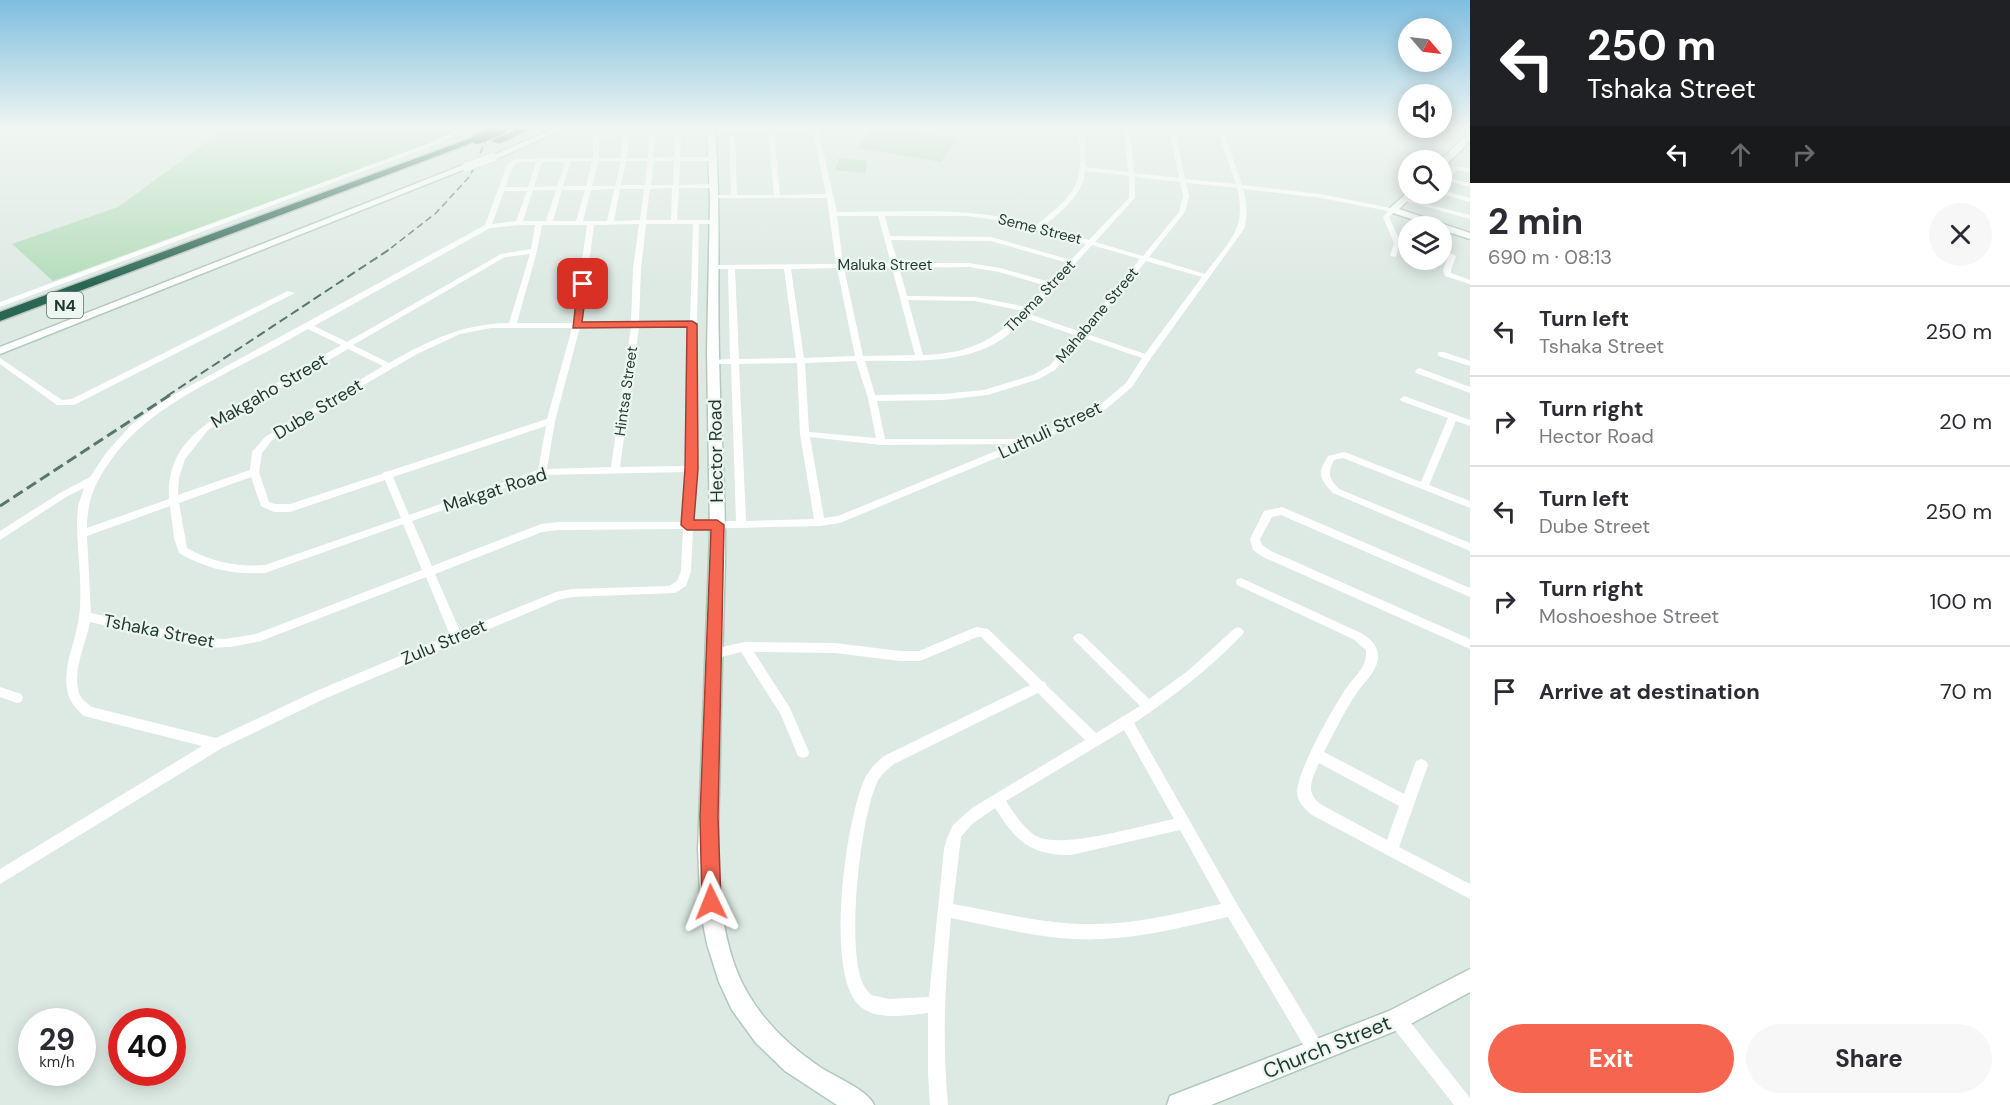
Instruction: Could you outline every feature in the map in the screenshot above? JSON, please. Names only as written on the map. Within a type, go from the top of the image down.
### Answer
[{"type":"highway","name":"N4","points":[[0,330],[126,276],[156,258],[373,181]]},
{"type":"highway","name":"N4","points":[[0,317],[126,276],[170,265],[383,181]]},
{"type":"street","points":[[0,305],[334,181]]},
{"type":"street","points":[[0,351],[432,181]]},
{"type":"street","points":[[505,181],[488,226],[538,222],[715,222]]},
{"type":"street","points":[[519,223],[533,181]]},
{"type":"street","points":[[549,222],[562,181]]},
{"type":"street","points":[[579,222],[591,181]]},
{"type":"street","points":[[610,222],[619,181]]},
{"type":"street","name":"Hintsa Street","points":[[615,470],[635,325],[642,222],[649,181]]},
{"type":"street","points":[[674,222],[676,181]]},
{"type":"street","name":"Hector Road","points":[[715,181],[713,321],[717,525],[709,855],[713,923],[717,945],[740,1002],[764,1036],[811,1076],[862,1105]]},
{"type":"street","points":[[733,181],[734,196]]},
{"type":"street","points":[[776,181],[777,195]]},
{"type":"street","points":[[826,181],[834,214],[840,265],[860,360],[872,398],[881,442]]},
{"type":"street","points":[[1040,226],[1076,194],[1082,181]]},
{"type":"street","name":"Thema Street","points":[[714,362],[801,362],[946,357],[972,350],[1001,336],[1027,312],[1132,198],[1132,181]]},
{"type":"street","points":[[1178,181],[1321,196],[1393,210],[1470,236]]},
{"type":"street","name":"Mahabane Street","points":[[872,398],[966,396],[1003,389],[1052,368],[1063,358],[1182,212],[1186,201],[1182,181]]},
{"type":"street","name":"Luthuli Street","points":[[717,525],[820,522],[851,515],[1085,418],[1103,407],[1129,384],[1241,229],[1245,212],[1236,181]]},
{"type":"street","points":[[1455,181],[1470,185]]},
{"type":"street","points":[[502,189],[676,186],[734,196],[829,196]]},
{"type":"street","points":[[1452,195],[1470,200]]},
{"type":"street","points":[[1394,256],[1396,240],[1386,217],[1399,204]]},
{"type":"street","points":[[1431,204],[1470,217]]},
{"type":"street","name":"Seme Street","points":[[834,214],[967,213],[1012,219],[1206,276]]},
{"type":"street","points":[[881,214],[920,358]]},
{"type":"street","points":[[512,327],[534,251],[538,222]]},
{"type":"street","points":[[542,472],[551,421],[577,326],[591,222]]},
{"type":"street","name":"Hector Road","points":[[682,583],[686,571],[692,469],[692,324],[696,222]]},
{"type":"street","name":"Tshaka Street","points":[[488,226],[150,414],[120,443],[94,479],[83,505],[85,616],[205,643],[221,645],[237,643],[257,638],[541,528],[717,525]]},
{"type":"street","points":[[888,238],[991,239],[1072,262]]},
{"type":"street","name":"Makgaho Street","points":[[307,555],[265,569],[249,570],[233,569],[199,559],[183,550],[173,500],[172,482],[179,459],[205,428],[503,255],[534,251]]},
{"type":"street","name":"Maluka Street","points":[[715,267],[980,265],[1052,285]]},
{"type":"street","name":"Hector Road","points":[[731,267],[741,525]]},
{"type":"street","points":[[787,267],[801,362],[805,434],[820,522]]},
{"type":"street","points":[[1447,270],[1448,274],[1470,282]]},
{"type":"street","points":[[0,360],[60,403],[74,402],[291,293]]},
{"type":"street","points":[[903,298],[975,299],[1027,312],[1147,357]]},
{"type":"street","name":"Dube Street","points":[[254,472],[257,452],[268,440],[389,366],[436,340],[458,332],[477,328],[692,324]]},
{"type":"street","points":[[308,326],[389,366]]},
{"type":"street","points":[[1441,354],[1470,364]]},
{"type":"street","points":[[1419,372],[1470,390]]},
{"type":"street","points":[[1404,399],[1470,423]]},
{"type":"street","points":[[1424,486],[1452,417]]},
{"type":"street","points":[[84,533],[254,472],[266,504],[277,509],[290,508],[551,421]]},
{"type":"street","points":[[805,434],[881,442],[1027,441]]},
{"type":"street","points":[[1470,505],[1344,455],[1331,458],[1324,472],[1327,483],[1336,491],[1470,547]]},
{"type":"street","name":"Makgat Road","points":[[307,555],[542,472],[692,469]]},
{"type":"street","points":[[387,474],[456,636]]},
{"type":"street","points":[[0,536],[63,495],[94,479]]},
{"type":"street","points":[[1470,593],[1282,510],[1268,514],[1255,539],[1257,547],[1267,554],[1470,644]]},
{"type":"street","points":[[1240,582],[1357,636],[1371,647],[1372,660],[1351,691],[1317,755],[1305,786],[1304,794],[1308,803],[1317,810],[1470,892]]},
{"type":"street","name":"Zulu Street","points":[[0,877],[217,744],[320,694],[556,596],[572,593],[671,590],[682,583]]},
{"type":"street","points":[[85,616],[78,643],[72,689],[74,700],[81,708],[116,721],[217,744]]},
{"type":"street","points":[[713,654],[744,647],[835,648],[911,657],[933,652],[979,631],[991,637],[1095,741]]},
{"type":"street","points":[[939,1105],[936,1063],[937,1005],[951,852],[956,833],[966,821],[998,800],[1127,723],[1191,677],[1238,632]]},
{"type":"street","points":[[1079,638],[1149,707]]},
{"type":"street","points":[[744,647],[786,712],[803,752]]},
{"type":"street","points":[[937,1005],[873,1006],[863,999],[857,989],[847,918],[857,837],[867,790],[875,774],[889,760],[1041,686]]},
{"type":"street","points":[[0,692],[18,699]]},
{"type":"street","points":[[1127,723],[1232,909],[1318,1052]]},
{"type":"street","points":[[1317,755],[1407,803]]},
{"type":"street","points":[[1391,850],[1421,765]]},
{"type":"street","points":[[998,800],[1023,836],[1038,845],[1054,848],[1071,848],[1184,823]]},
{"type":"street","points":[[946,910],[1058,929],[1092,932],[1121,930],[1232,909]]},
{"type":"street","name":"Church Street","points":[[1179,1105],[1397,1019],[1470,980]]},
{"type":"street","points":[[1397,1019],[1465,1105]]},
{"type":"green space","points":[[154,181],[328,181],[53,281],[12,244],[118,207]]},
{"type":"railway","points":[[391,248],[436,213],[466,181]]},
{"type":"railway","points":[[167,396],[393,247]]},
{"type":"railway","points":[[0,506],[170,395]]},
{"type":"route","points":[[583,284],[577,326],[692,324],[692,469],[687,525],[717,525],[709,817],[711,902]]}]
